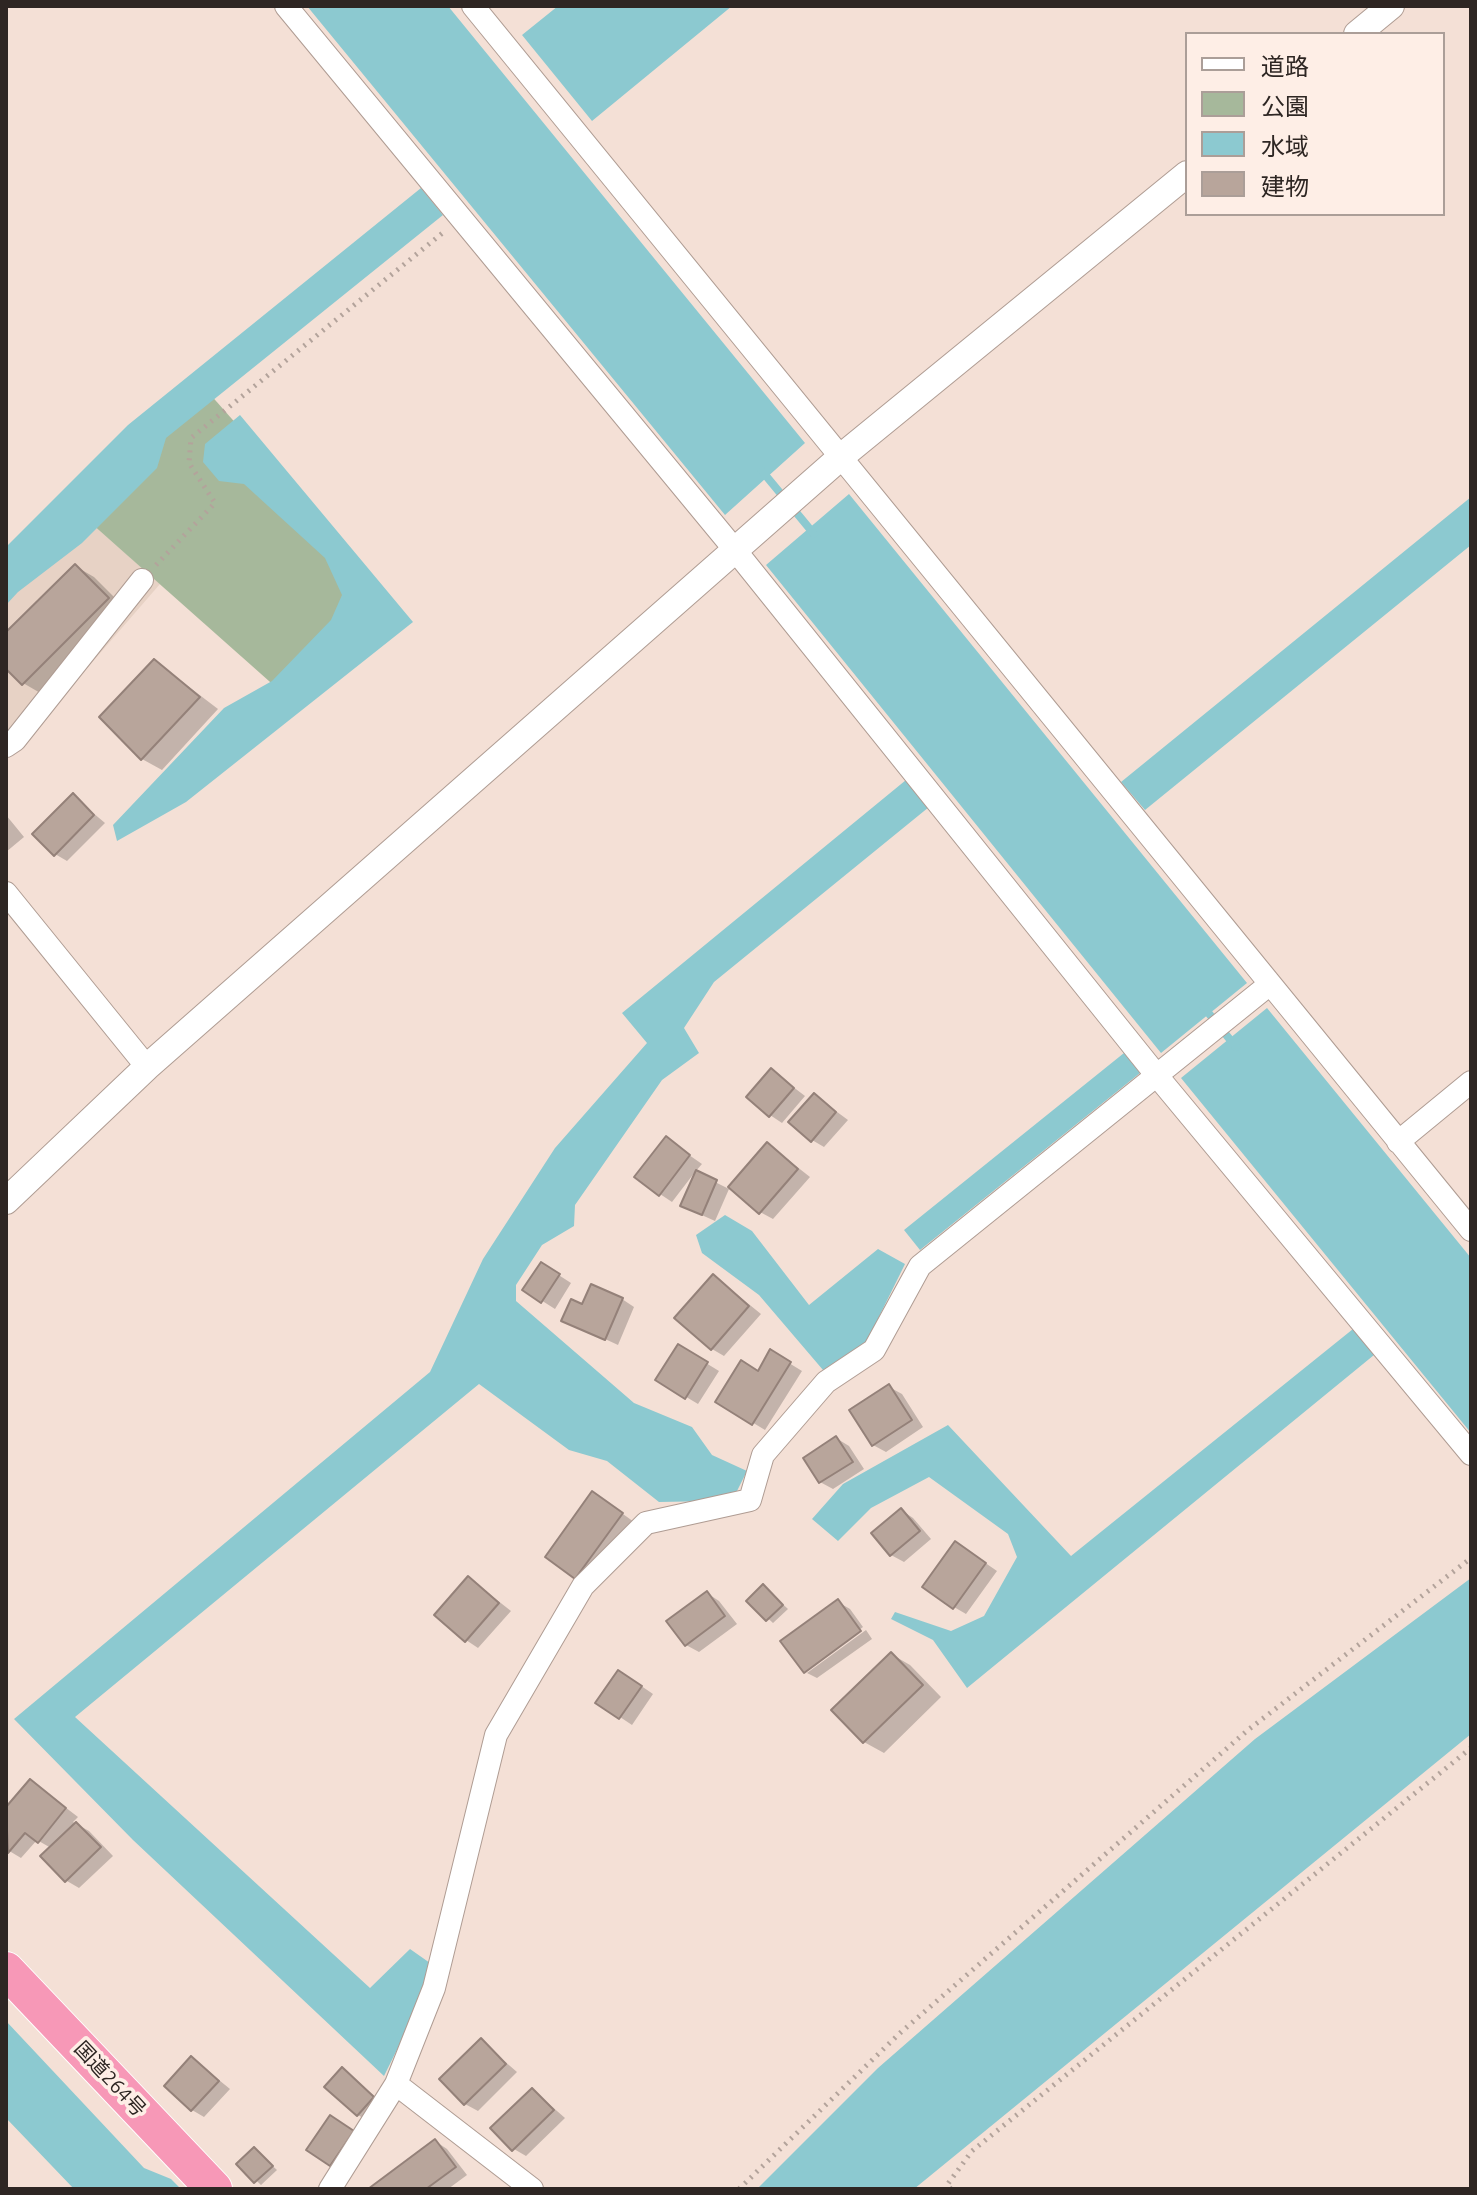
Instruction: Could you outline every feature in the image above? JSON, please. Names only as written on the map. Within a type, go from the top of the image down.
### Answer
[{"type":"highway","name":"国道264号","points":[[6,1970],[214,2189]]},
{"type":"street","points":[[286,6],[735,550],[1158,1077],[1471,1454]]},
{"type":"street","points":[[473,6],[1471,1230]]},
{"type":"street","points":[[1359,32],[1391,6]]},
{"type":"street","points":[[6,1201],[147,1067],[842,456],[1185,176]]},
{"type":"street","points":[[6,746],[15,740],[142,580]]},
{"type":"street","points":[[6,893],[147,1067]]},
{"type":"street","points":[[330,2189],[396,2084],[434,1988],[496,1735],[583,1586],[646,1523],[750,1500],[763,1455],[826,1382],[874,1350],[920,1266],[1270,984]]},
{"type":"street","points":[[1398,1142],[1471,1082]]},
{"type":"street","points":[[396,2084],[532,2189]]},
{"type":"path","points":[[142,580],[215,503],[189,463],[191,438],[461,218]]},
{"type":"path","points":[[739,2189],[900,2033],[1248,1730],[1471,1558]]},
{"type":"path","points":[[951,2189],[947,2185],[972,2151],[1471,1748]]},
{"type":"shaded area","points":[[74,508],[160,584],[17,749],[6,756],[6,575]]},
{"type":"green space","points":[[201,384],[406,616],[296,705],[74,508]]},
{"type":"water","points":[[307,6],[448,6],[805,443],[725,515]]},
{"type":"water","points":[[558,6],[732,6],[592,121],[522,35]]},
{"type":"water","points":[[421,188],[443,215],[166,438],[157,468],[82,543],[18,592],[6,605],[6,547],[128,425]]},
{"type":"water","points":[[240,415],[413,622],[186,802],[117,841],[113,825],[224,708],[272,681],[331,620],[342,595],[325,558],[244,484],[219,481],[203,462],[205,444]]},
{"type":"water","points":[[849,494],[1247,983],[1161,1053],[766,565]]},
{"type":"water","points":[[1471,497],[1471,545],[1145,810],[1121,782]]},
{"type":"water","points":[[906,780],[929,807],[714,982],[684,1028],[699,1053],[662,1080],[575,1205],[574,1226],[542,1245],[516,1285],[516,1301],[634,1403],[692,1427],[712,1455],[747,1471],[737,1491],[713,1501],[659,1502],[607,1461],[569,1450],[479,1384],[75,1717],[370,1988],[410,1949],[430,1963],[423,1997],[384,2076],[133,1840],[14,1719],[430,1372],[483,1259],[555,1148],[647,1043],[622,1013]]},
{"type":"water","points":[[1267,1008],[1471,1258],[1471,1433],[1181,1078]]},
{"type":"water","points":[[1124,1053],[1140,1073],[920,1250],[904,1230]]},
{"type":"water","points":[[725,1215],[752,1231],[809,1305],[878,1249],[905,1264],[867,1341],[823,1370],[759,1295],[702,1253],[696,1235]]},
{"type":"water","points":[[1353,1329],[1374,1355],[967,1688],[933,1640],[891,1619],[895,1612],[951,1631],[984,1616],[1017,1557],[1008,1534],[929,1477],[871,1508],[838,1541],[812,1519],[843,1484],[948,1425],[1071,1556]]},
{"type":"water","points":[[1471,1578],[1471,1734],[914,2189],[757,2189],[878,2068],[1255,1739]]},
{"type":"water","points":[[6,2021],[144,2168],[171,2179],[181,2189],[74,2189],[6,2118]]},
{"type":"building","points":[[75,564],[109,598],[22,685],[6,669],[6,632]]},
{"type":"building","points":[[154,659],[200,697],[141,760],[99,717]]},
{"type":"building","points":[[73,793],[94,815],[54,856],[32,834]]},
{"type":"building","points":[[771,1068],[794,1088],[769,1117],[746,1097]]},
{"type":"building","points":[[814,1093],[836,1112],[811,1142],[788,1122]]},
{"type":"building","points":[[666,1136],[690,1155],[659,1196],[634,1177]]},
{"type":"building","points":[[767,1142],[798,1169],[759,1214],[728,1187]]},
{"type":"building","points":[[696,1170],[717,1180],[702,1215],[680,1206]]},
{"type":"building","points":[[541,1262],[560,1274],[541,1303],[522,1290]]},
{"type":"building","points":[[713,1274],[749,1306],[711,1350],[674,1318]]},
{"type":"building","points":[[591,1284],[623,1298],[605,1340],[561,1321],[571,1299],[582,1304]]},
{"type":"building","points":[[678,1344],[708,1362],[685,1399],[655,1380]]},
{"type":"building","points":[[770,1349],[791,1362],[752,1425],[715,1402],[741,1360],[758,1371]]},
{"type":"building","points":[[889,1384],[912,1420],[872,1446],[849,1410]]},
{"type":"building","points":[[836,1436],[853,1462],[819,1483],[803,1458]]},
{"type":"building","points":[[592,1491],[623,1513],[575,1579],[545,1557]]},
{"type":"building","points":[[901,1508],[920,1531],[890,1556],[871,1533]]},
{"type":"building","points":[[955,1541],[986,1563],[953,1609],[922,1587]]},
{"type":"building","points":[[468,1576],[499,1603],[465,1642],[434,1615]]},
{"type":"building","points":[[763,1584],[783,1605],[766,1621],[746,1601]]},
{"type":"building","points":[[707,1591],[725,1616],[685,1646],[666,1621]]},
{"type":"building","points":[[838,1599],[861,1631],[804,1673],[780,1641]]},
{"type":"building","points":[[891,1652],[923,1685],[863,1743],[831,1710]]},
{"type":"building","points":[[618,1670],[642,1686],[619,1719],[595,1703]]},
{"type":"building","points":[[30,1779],[66,1808],[38,1843],[25,1833],[8,1853],[6,1807]]},
{"type":"building","points":[[76,1822],[101,1847],[65,1882],[40,1856]]},
{"type":"building","points":[[481,2038],[506,2064],[464,2105],[439,2079]]},
{"type":"building","points":[[191,2056],[219,2081],[191,2111],[164,2086]]},
{"type":"building","points":[[342,2067],[374,2097],[357,2116],[324,2087]]},
{"type":"building","points":[[532,2088],[554,2110],[512,2151],[490,2128]]},
{"type":"building","points":[[330,2115],[354,2131],[330,2166],[306,2150]]},
{"type":"building","points":[[435,2139],[456,2167],[426,2189],[368,2189]]},
{"type":"building","points":[[254,2147],[273,2166],[254,2183],[236,2164]]},
{"type":"waterway","points":[[762,471],[814,534]]},
{"type":"waterway","points":[[1202,1005],[1236,1047]]}]
